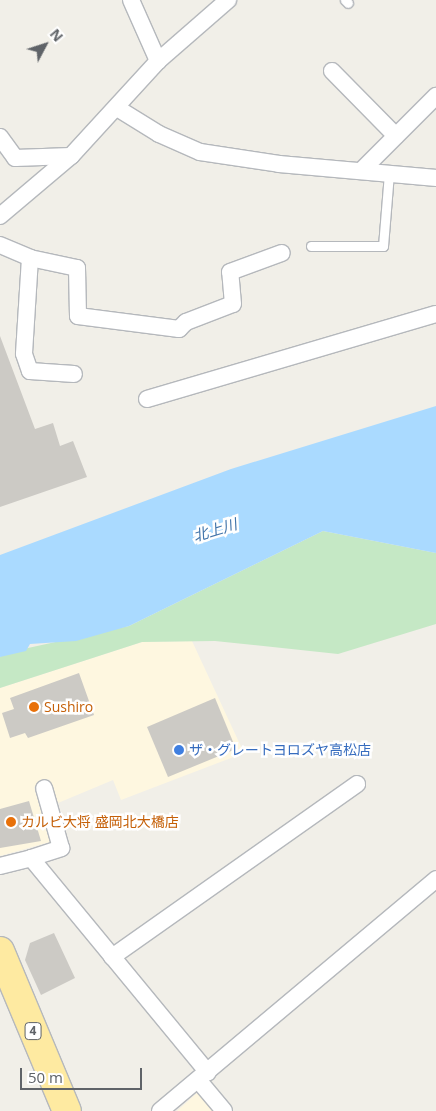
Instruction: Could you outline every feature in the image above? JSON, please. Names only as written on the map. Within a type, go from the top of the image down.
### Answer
[{"type":"highway","name":"4","points":[[0,951],[67,1111]]},
{"type":"highway","name":"4","points":[[0,998],[46,1111]]},
{"type":"street","points":[[132,0],[158,61]]},
{"type":"street","points":[[0,216],[71,156],[117,108],[158,61],[228,0]]},
{"type":"street","points":[[332,71],[396,136]]},
{"type":"street","points":[[362,170],[436,96]]},
{"type":"street","points":[[117,108],[159,134],[200,152],[436,178]]},
{"type":"street","points":[[0,137],[15,158],[71,156]]},
{"type":"street","points":[[0,245],[30,258],[77,268],[78,316],[179,329],[186,322],[233,304],[230,272],[282,253]]},
{"type":"street","points":[[30,258],[24,354],[30,370],[74,374]]},
{"type":"street","points":[[147,399],[436,314]]},
{"type":"street","points":[[112,957],[357,784]]},
{"type":"street","points":[[0,866],[61,848],[44,788]]},
{"type":"street","points":[[31,858],[112,957],[204,1077],[224,1111]]},
{"type":"street","points":[[160,1111],[204,1077],[436,879]]},
{"type":"lane","points":[[311,246],[383,246],[389,173]]},
{"type":"shaded area","points":[[192,641],[244,753],[121,800],[113,780],[58,803],[49,779],[34,787],[50,842],[0,856],[0,688],[142,642]]},
{"type":"shaded area","points":[[197,1093],[216,1111],[177,1111]]},
{"type":"green space","points":[[323,531],[436,553],[436,624],[338,654],[215,641],[142,642],[0,688],[0,657],[5,653],[129,626]]},
{"type":"water","name":"北上川","points":[[436,406],[436,553],[323,531],[129,626],[76,641],[30,644],[26,651],[0,657],[0,555],[231,469]]},
{"type":"building","points":[[0,336],[35,429],[53,423],[60,446],[73,441],[87,477],[0,507]]},
{"type":"building","points":[[79,673],[94,715],[28,738],[25,733],[10,738],[2,713],[14,709],[10,698]]},
{"type":"building","points":[[215,698],[236,749],[168,777],[147,727]]},
{"type":"building","points":[[29,801],[41,841],[0,848],[0,809]]},
{"type":"building","points":[[54,933],[75,978],[41,995],[25,960],[30,943]]},
{"type":"place","name":"Sushiro","points":[[34,707]]},
{"type":"place","name":"ザ・グレートヨロズヤ高松店","points":[[179,750]]},
{"type":"place","name":"カルビ大将 盛岡北大橋店","points":[[11,822]]}]
